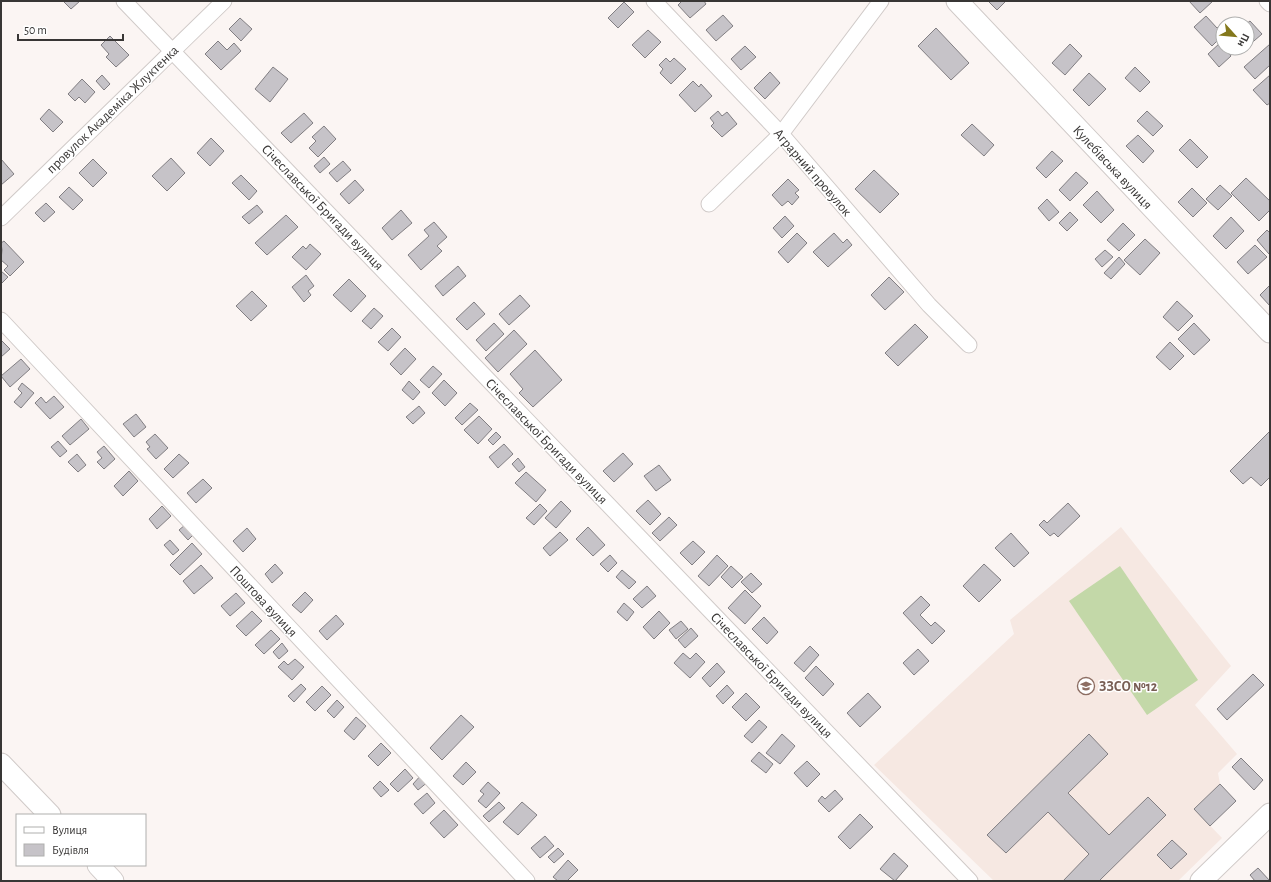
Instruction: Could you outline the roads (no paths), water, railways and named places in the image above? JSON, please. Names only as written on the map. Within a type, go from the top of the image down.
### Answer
[{"type":"street","name":"Січеславської Бригади вулиця","points":[[124,1],[194,72],[970,881]]},
{"type":"street","name":"провулок Академіка Жлуктенка","points":[[1,218],[224,1]]},
{"type":"street","name":"Аграрний провулок","points":[[654,1],[781,134],[929,305],[968,345]]},
{"type":"street","points":[[710,204],[781,134],[881,1]]},
{"type":"street","name":"Кулебівська вулиця","points":[[957,1],[1270,332]]},
{"type":"street","points":[[1267,1],[1270,4]]},
{"type":"street","name":"Поштова вулиця","points":[[1,320],[527,881]]},
{"type":"street","points":[[1,764],[49,814]]},
{"type":"street","points":[[1201,881],[1270,814]]},
{"type":"street","points":[[99,866],[113,881]]},
{"type":"place","name":"ЗЗСО №12","points":[[1086,686]]}]
